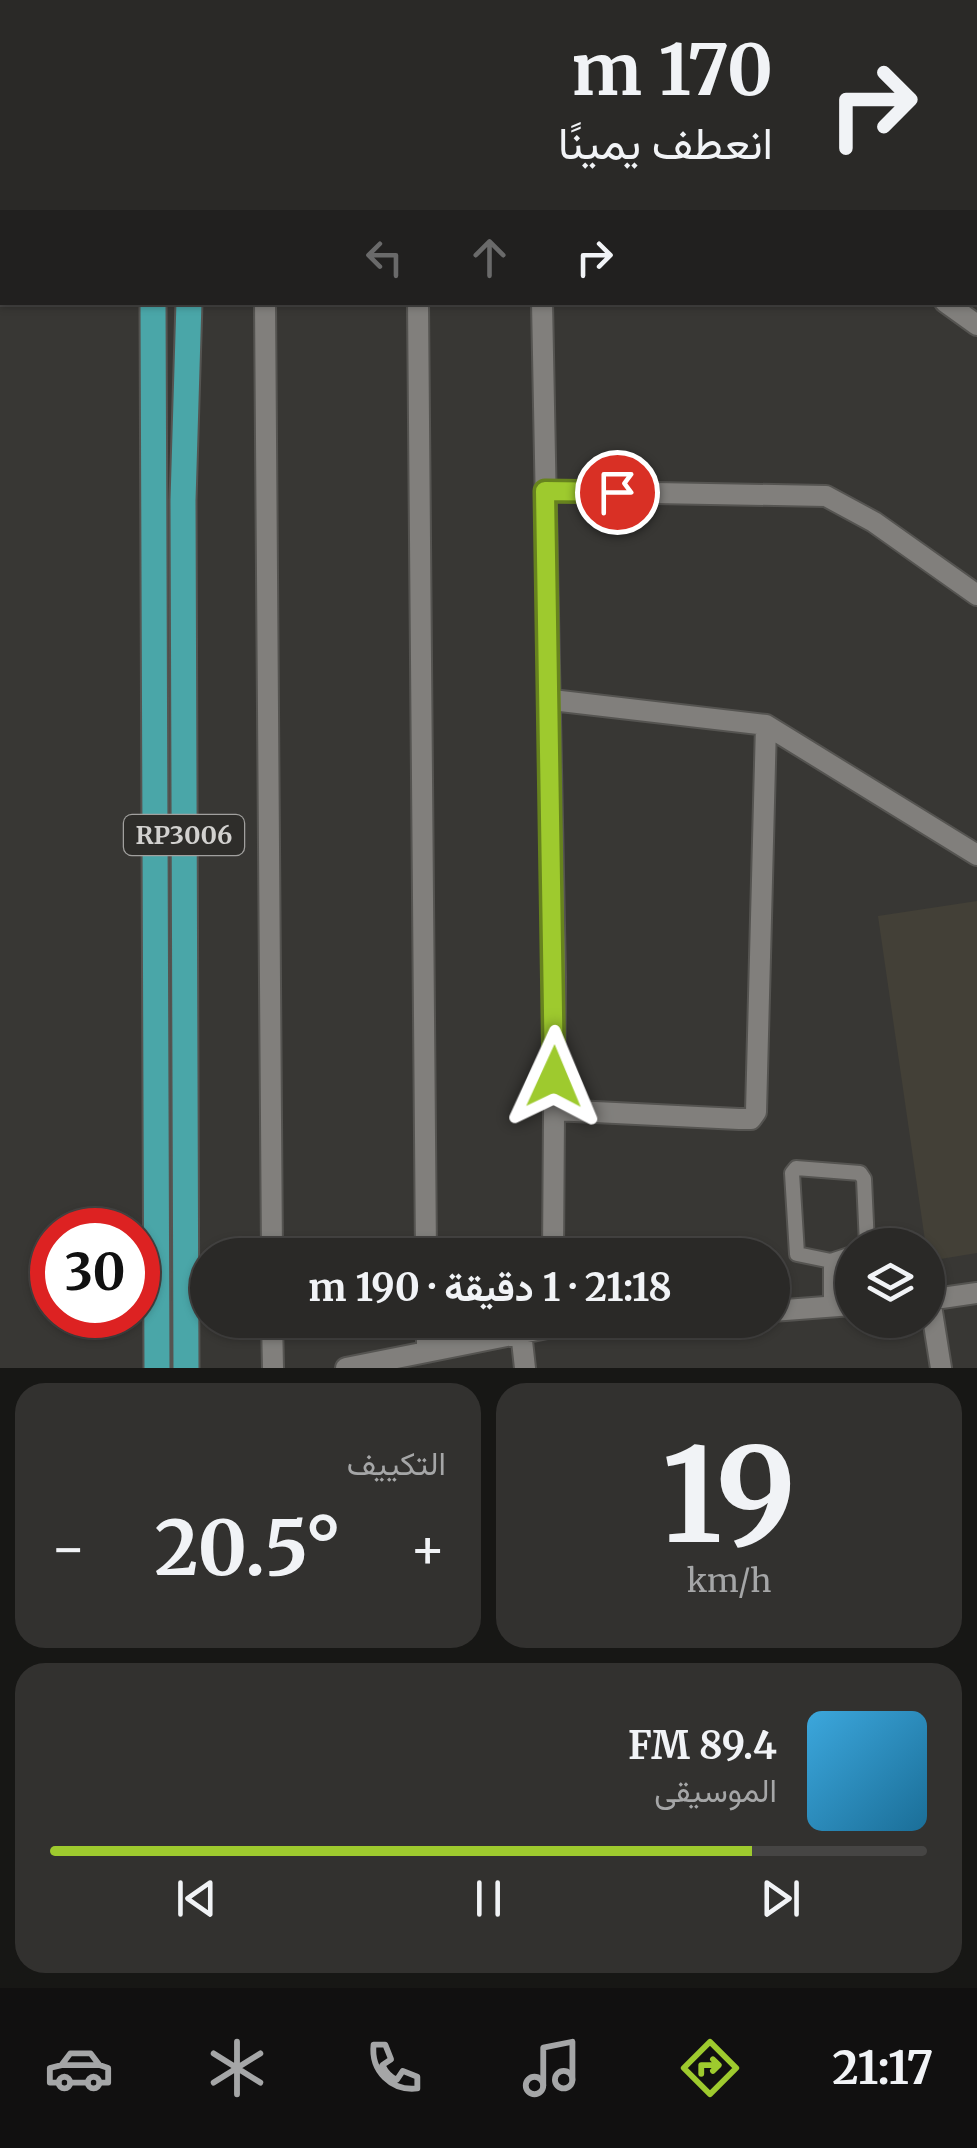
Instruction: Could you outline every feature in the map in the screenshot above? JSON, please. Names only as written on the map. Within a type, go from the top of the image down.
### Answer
[{"type":"main road","name":"RP3006","points":[[152,305],[156,1368]]},
{"type":"main road","name":"RP3006","points":[[186,1368],[183,500],[189,305]]},
{"type":"street","points":[[266,305],[272,1238]]},
{"type":"street","points":[[418,305],[426,1238]]},
{"type":"street","points":[[542,305],[552,700],[552,1238]]},
{"type":"street","points":[[948,305],[977,325]]},
{"type":"street","points":[[545,491],[826,496],[874,522],[977,595]]},
{"type":"street","points":[[552,700],[766,725],[977,854]]},
{"type":"street","points":[[554,1110],[740,1119],[756,1112],[766,725]]},
{"type":"street","points":[[945,1298],[977,1293]]},
{"type":"street","points":[[790,1310],[835,1306]]},
{"type":"street","points":[[273,1338],[274,1368]]},
{"type":"street","points":[[427,1338],[427,1349]]},
{"type":"street","points":[[349,1368],[488,1338]]},
{"type":"street","points":[[522,1338],[525,1368]]},
{"type":"street","points":[[935,1338],[940,1368]]},
{"type":"lane","points":[[835,1260],[801,1258],[794,1248],[792,1173],[796,1168],[860,1173],[864,1179],[866,1228]]},
{"type":"lane","points":[[831,1261],[835,1277]]},
{"type":"shaded area","points":[[977,901],[977,1253],[945,1258],[945,1228],[923,1228],[878,916]]},
{"type":"route","points":[[554,1077],[552,700],[545,491],[617,492]]}]
